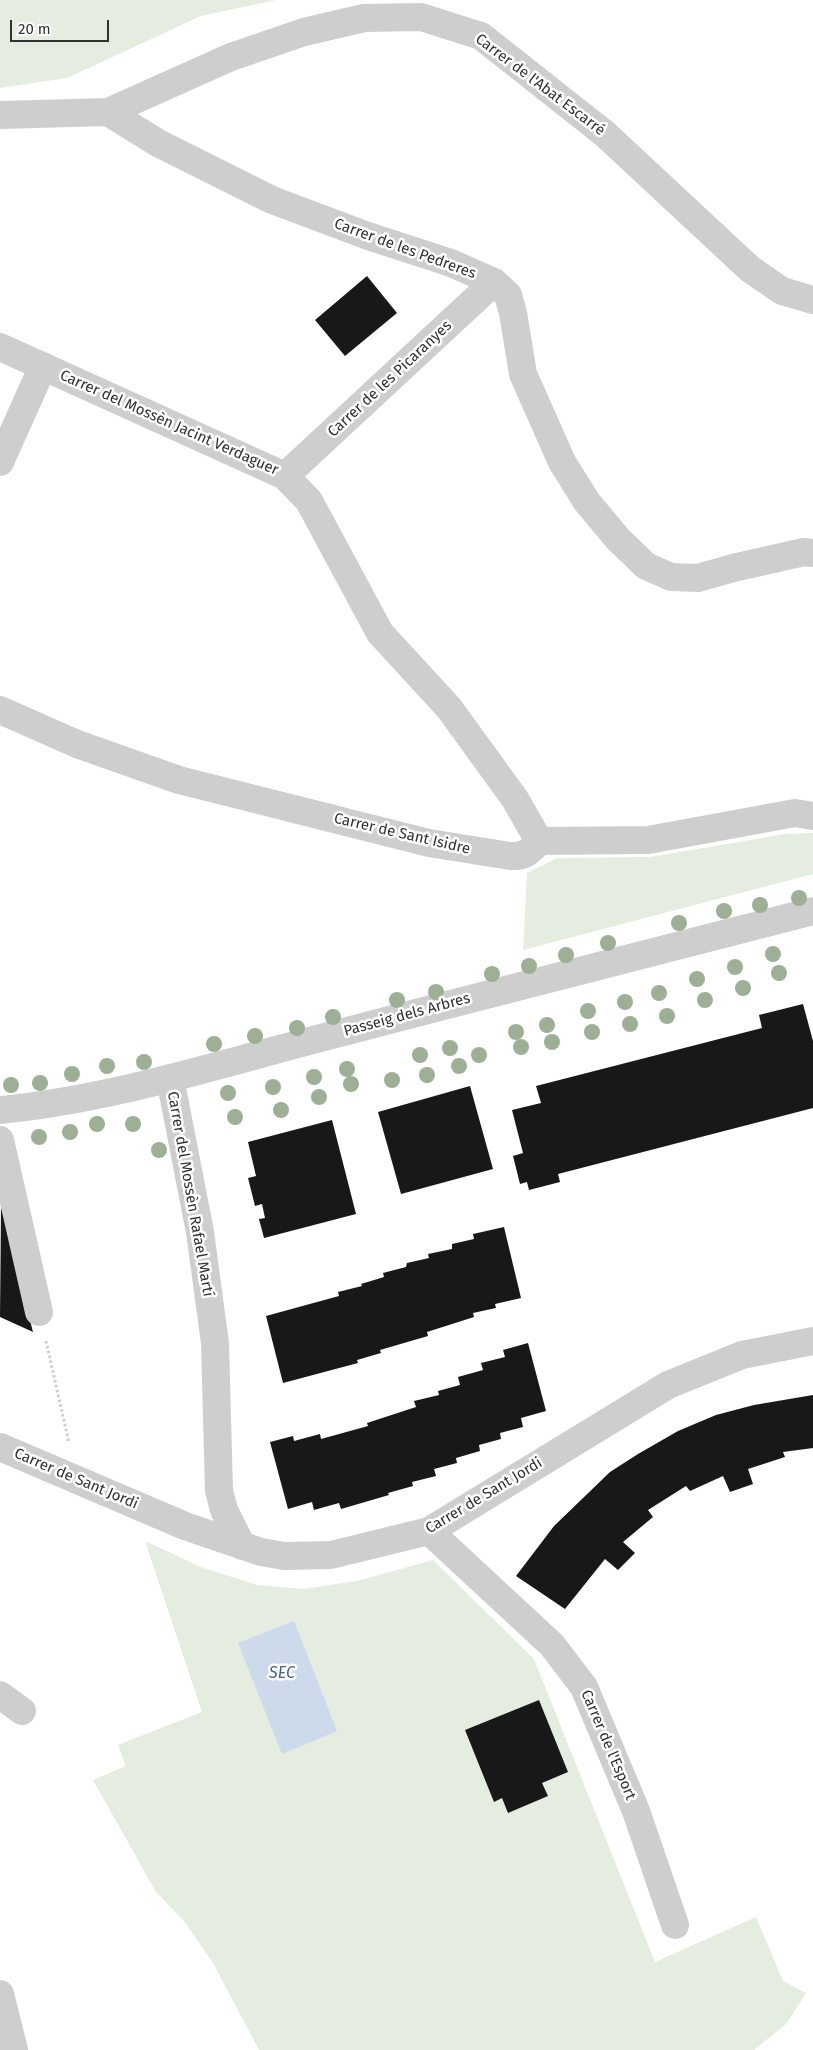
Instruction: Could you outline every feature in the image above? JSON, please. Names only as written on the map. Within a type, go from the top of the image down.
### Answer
[{"type":"street","name":"Carrer de l'Abat Escarré","points":[[108,112],[231,57],[304,32],[364,18],[421,17],[481,36],[605,134],[750,269],[782,291],[813,300]]},
{"type":"street","points":[[0,115],[108,112]]},
{"type":"street","name":"Carrer de les Pedreres","points":[[108,112],[158,143],[272,200],[368,236],[451,263],[494,282],[508,295],[513,313],[523,374],[562,462],[586,502],[618,539],[646,566],[671,576],[698,578],[742,566],[804,552],[813,552]]},
{"type":"street","name":"Carrer de les Picaranyes","points":[[285,476],[494,282]]},
{"type":"street","name":"Carrer del Mossèn Jacint Verdaguer","points":[[0,347],[285,476],[308,501],[380,633],[449,708],[515,799],[540,841]]},
{"type":"street","points":[[0,462],[43,366]]},
{"type":"street","name":"Carrer de Sant Isidre","points":[[0,710],[77,744],[179,780],[429,843],[520,856],[528,853],[540,841]]},
{"type":"street","points":[[540,841],[648,840],[795,813],[813,816]]},
{"type":"street","name":"Passeig dels Arbres","points":[[0,1110],[94,1095],[170,1078],[813,911]]},
{"type":"street","name":"Carrer del Mossèn Rafael Martí","points":[[170,1078],[200,1232],[215,1343],[219,1491],[224,1510],[242,1546]]},
{"type":"street","points":[[0,1140],[39,1312]]},
{"type":"street","name":"Carrer de Sant Jordi","points":[[0,1447],[185,1526],[242,1546],[284,1556],[331,1555],[429,1532],[668,1385],[742,1355],[813,1341]]},
{"type":"street","name":"Carrer de l'Esport","points":[[429,1532],[552,1645],[584,1687],[636,1811],[675,1925]]},
{"type":"street","points":[[0,1695],[22,1711]]},
{"type":"street","points":[[0,1994],[14,2050]]},
{"type":"path","points":[[39,1312],[77,1480]]},
{"type":"shaded area","points":[[0,0],[276,0],[201,16],[67,78],[0,88]]},
{"type":"shaded area","points":[[813,833],[813,874],[523,950],[527,873],[557,858],[650,857],[785,834]]},
{"type":"shaded area","points":[[145,1541],[201,1567],[257,1585],[304,1589],[357,1581],[433,1560],[534,1659],[655,1962],[756,1917],[783,1981],[806,1993],[786,2024],[754,2050],[259,2050],[213,1963],[184,1921],[156,1892],[93,1780],[126,1766],[118,1745],[202,1712]]},
{"type":"water","name":"SEC","points":[[294,1621],[337,1731],[282,1754],[238,1643]]},
{"type":"building","points":[[367,276],[397,313],[345,356],[315,320]]},
{"type":"building","points":[[803,1004],[813,1041],[813,1108],[558,1174],[560,1182],[529,1190],[527,1182],[520,1184],[513,1156],[523,1153],[512,1110],[541,1103],[536,1086],[762,1028],[759,1015]]},
{"type":"building","points":[[470,1086],[493,1169],[401,1194],[378,1112]]},
{"type":"building","points":[[332,1120],[356,1214],[264,1238],[259,1219],[265,1218],[262,1204],[255,1206],[248,1178],[256,1176],[248,1142]]},
{"type":"building","points":[[1,1206],[33,1332],[0,1317]]},
{"type":"building","points":[[504,1227],[521,1298],[495,1304],[496,1308],[473,1313],[474,1317],[427,1332],[428,1336],[380,1350],[381,1353],[357,1360],[358,1363],[283,1383],[266,1316],[339,1296],[338,1292],[362,1286],[361,1284],[384,1277],[383,1273],[406,1267],[407,1263],[429,1258],[428,1254],[452,1249],[452,1244],[474,1239],[473,1234]]},
{"type":"building","points":[[528,1343],[546,1411],[521,1418],[523,1427],[500,1433],[501,1439],[479,1445],[480,1451],[456,1458],[457,1463],[434,1469],[436,1476],[412,1482],[413,1486],[388,1493],[389,1495],[341,1509],[339,1503],[314,1510],[312,1502],[288,1509],[270,1442],[293,1436],[294,1441],[320,1434],[321,1439],[368,1426],[367,1423],[416,1407],[414,1401],[439,1395],[438,1391],[460,1385],[458,1377],[483,1370],[481,1363],[505,1357],[503,1350]]},
{"type":"building","points":[[813,1395],[813,1448],[783,1452],[785,1457],[748,1469],[753,1484],[730,1492],[723,1476],[690,1491],[686,1486],[648,1510],[653,1517],[623,1542],[635,1553],[618,1570],[605,1559],[565,1609],[516,1576],[554,1526],[610,1472],[638,1454],[678,1431],[716,1415],[754,1405]]},
{"type":"building","points":[[539,1700],[568,1772],[542,1783],[548,1796],[508,1813],[502,1798],[494,1802],[465,1730]]}]
